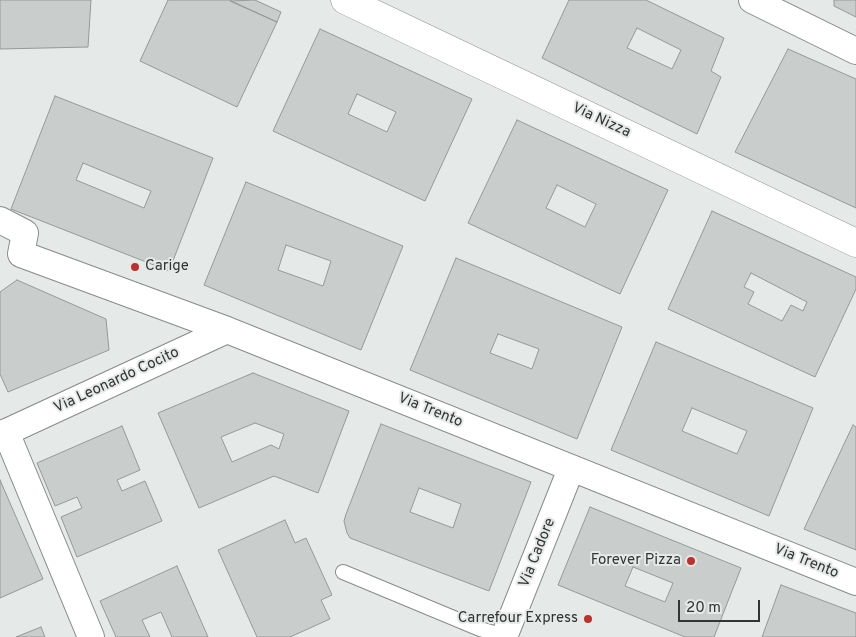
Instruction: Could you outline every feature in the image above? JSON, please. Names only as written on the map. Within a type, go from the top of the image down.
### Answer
[{"type":"street","name":"Via Nizza","points":[[345,0],[856,243]]},
{"type":"street","points":[[752,0],[856,51]]},
{"type":"street","name":"Via Trento","points":[[0,220],[25,233],[21,254],[227,330],[856,582]]},
{"type":"street","name":"Via Leonardo Cocito","points":[[91,637],[3,434],[227,330]]},
{"type":"street","name":"Via Cadore","points":[[504,636],[571,469]]},
{"type":"lane","points":[[342,572],[480,629],[504,636]]},
{"type":"building","points":[[0,0],[91,0],[88,47],[0,49]]},
{"type":"building","points":[[168,0],[229,0],[277,22],[237,107],[140,61]]},
{"type":"building","points":[[255,0],[281,12],[277,22],[230,1]]},
{"type":"building","points":[[569,0],[646,0],[724,38],[711,71],[721,77],[697,134],[542,58]],"holes":[[[637,28],[681,50],[672,69],[627,48]]]},
{"type":"building","points":[[834,0],[856,0],[856,17],[834,6]]},
{"type":"building","points":[[320,29],[472,99],[425,201],[273,131]],"holes":[[[357,94],[396,112],[387,132],[348,114]]]},
{"type":"building","points":[[788,49],[856,79],[856,208],[735,152]]},
{"type":"building","points":[[55,96],[213,158],[169,271],[11,209]],"holes":[[[83,163],[151,191],[144,208],[76,180]]]},
{"type":"building","points":[[517,120],[668,190],[620,294],[468,223]],"holes":[[[557,185],[596,204],[585,227],[546,208]]]},
{"type":"building","points":[[246,182],[403,246],[361,350],[204,285]],"holes":[[[286,245],[331,261],[323,286],[278,270]]]},
{"type":"building","points":[[712,211],[856,277],[856,289],[815,377],[668,309]],"holes":[[[751,273],[807,302],[803,311],[791,305],[782,321],[748,304],[754,292],[744,287]]]},
{"type":"building","points":[[456,258],[622,327],[577,439],[410,370]],"holes":[[[498,334],[539,349],[532,369],[490,353]]]},
{"type":"building","points":[[17,280],[106,319],[109,350],[8,392],[0,374],[0,292]]},
{"type":"building","points":[[656,342],[813,408],[769,516],[611,450]],"holes":[[[692,408],[747,431],[737,454],[682,431]]]},
{"type":"building","points":[[253,373],[349,411],[318,493],[274,476],[199,508],[158,413]],"holes":[[[255,423],[284,434],[279,449],[271,445],[232,462],[221,437]]]},
{"type":"building","points":[[381,424],[531,482],[489,591],[350,538],[344,521]],"holes":[[[419,488],[461,504],[453,528],[410,512]]]},
{"type":"building","points":[[853,425],[856,427],[856,550],[804,529]]},
{"type":"building","points":[[122,426],[140,470],[117,480],[122,491],[145,481],[162,521],[77,557],[61,517],[82,508],[77,497],[55,506],[37,463]]},
{"type":"building","points":[[0,480],[43,579],[0,598]]},
{"type":"building","points":[[590,507],[741,568],[714,637],[685,637],[558,585]],"holes":[[[633,567],[673,583],[665,602],[625,586]]]},
{"type":"building","points":[[285,520],[295,543],[306,538],[332,595],[321,600],[330,619],[290,637],[257,637],[218,550]]},
{"type":"building","points":[[177,566],[208,637],[172,637],[161,612],[142,620],[150,637],[116,637],[100,601]]},
{"type":"building","points":[[781,585],[856,613],[856,637],[762,637]]},
{"type":"building","points":[[41,627],[45,637],[16,637]]},
{"type":"place","name":"Carige","points":[[135,267]]},
{"type":"place","name":"Forever Pizza","points":[[691,561]]},
{"type":"place","name":"Carrefour Express","points":[[588,619]]}]
